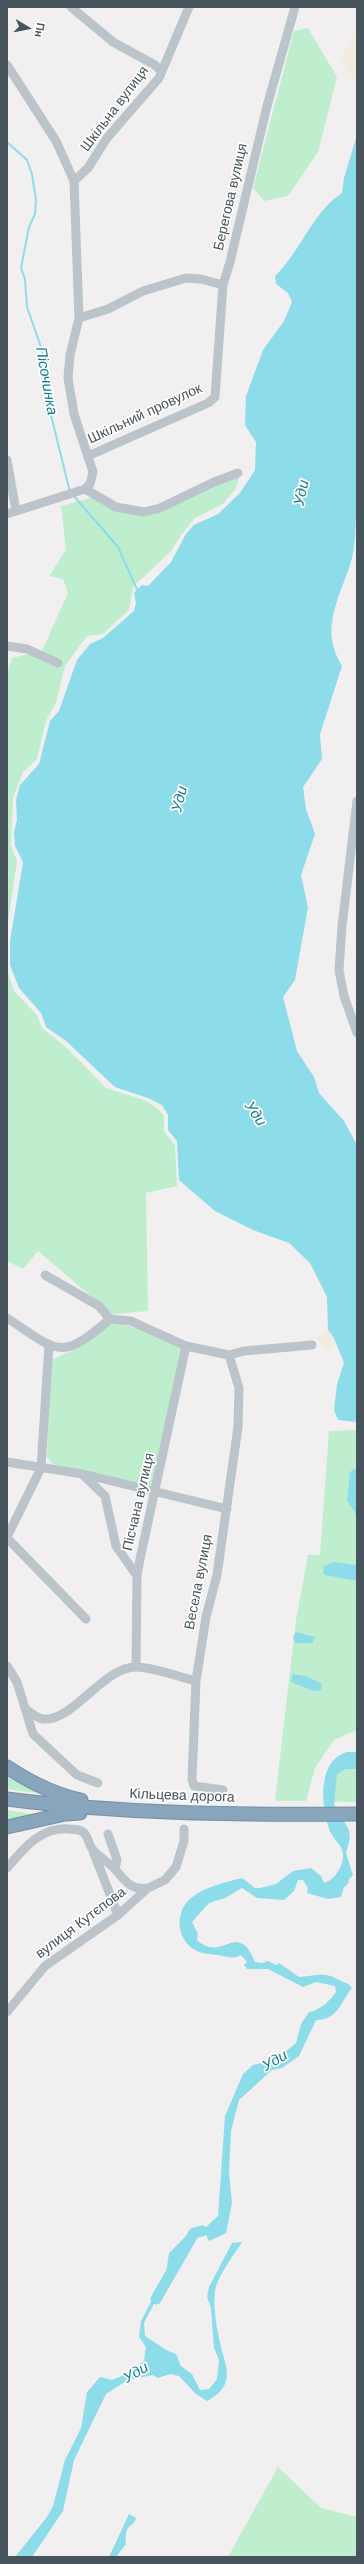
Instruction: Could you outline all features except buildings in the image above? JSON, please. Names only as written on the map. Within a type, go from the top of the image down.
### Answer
[{"type":"highway","points":[[7,1767],[27,1780],[66,1797],[133,1811]]},
{"type":"highway","name":"Кільцева дорога","points":[[7,1799],[133,1811],[276,1815],[357,1814]]},
{"type":"highway","points":[[7,1827],[65,1814],[133,1811]]},
{"type":"street","name":"Шкільна вулиця","points":[[74,181],[88,168],[107,138],[159,78],[189,7]]},
{"type":"street","name":"Берегова вулиця","points":[[214,397],[223,285],[230,262],[267,106],[295,7]]},
{"type":"street","points":[[76,8],[113,42],[156,65],[161,71]]},
{"type":"street","name":"Шкільна вулиця","points":[[7,65],[56,142],[74,181],[79,318],[70,355],[68,378],[74,414],[93,472],[90,484],[77,492]]},
{"type":"street","points":[[79,318],[108,309],[143,291],[186,278],[201,279],[223,285]]},
{"type":"street","name":"Шкільний провулок","points":[[88,456],[208,404],[214,397]]},
{"type":"street","points":[[7,460],[12,512],[77,492],[116,507],[144,512],[160,508],[214,482],[238,473]]},
{"type":"street","points":[[7,646],[27,649],[58,663]]},
{"type":"street","points":[[357,801],[342,926],[340,970],[344,996],[357,1033]]},
{"type":"street","points":[[45,1275],[99,1306],[110,1319]]},
{"type":"street","points":[[7,1318],[49,1345],[68,1348],[77,1345],[110,1319],[131,1321],[186,1346],[229,1355],[244,1351],[312,1345]]},
{"type":"street","points":[[49,1345],[41,1468],[7,1538],[86,1619]]},
{"type":"street","name":"Пісчана вулиця","points":[[136,1667],[138,1576],[186,1346]]},
{"type":"street","name":"Весела вулиця","points":[[222,1790],[194,1786],[192,1779],[196,1681],[206,1617],[217,1575],[238,1427],[239,1388],[229,1355]]},
{"type":"street","points":[[7,1462],[83,1474],[227,1509]]},
{"type":"street","points":[[83,1474],[106,1496],[116,1546],[138,1576]]},
{"type":"street","points":[[7,1666],[17,1682],[27,1710],[33,1734],[40,1743],[77,1775],[98,1783]]},
{"type":"street","points":[[27,1710],[38,1718],[51,1718],[76,1704],[112,1676],[136,1667],[196,1681]]},
{"type":"street","points":[[7,1868],[28,1843],[45,1832],[65,1828],[78,1829],[85,1834],[93,1850],[118,1915]]},
{"type":"street","name":"вулиця Кутєпова","points":[[7,2012],[45,1966],[118,1915],[148,1888],[162,1881],[176,1867],[184,1841],[184,1829]]},
{"type":"street","points":[[108,1834],[117,1860],[115,1869]]},
{"type":"street","points":[[93,1850],[115,1869],[126,1883],[135,1888],[148,1888]]},
{"type":"green space","points":[[308,28],[337,77],[318,152],[288,196],[264,201],[253,188],[294,31]]},
{"type":"green space","points":[[241,471],[236,488],[223,504],[195,518],[181,535],[171,551],[133,587],[129,610],[103,634],[87,636],[65,666],[56,703],[46,721],[37,759],[23,772],[13,798],[11,846],[17,861],[7,929],[7,674],[12,658],[42,651],[68,593],[63,579],[49,576],[66,550],[61,506],[102,495],[120,510],[136,514],[143,513]]},
{"type":"green space","points":[[7,970],[14,991],[37,1015],[42,1028],[67,1048],[106,1088],[147,1101],[157,1108],[164,1116],[164,1131],[175,1145],[177,1186],[146,1193],[148,1311],[112,1314],[38,1251],[23,1269],[7,1261]]},
{"type":"green space","points":[[111,1322],[149,1331],[183,1349],[154,1483],[150,1486],[53,1464],[47,1457],[51,1360],[76,1349]]},
{"type":"green space","points":[[354,1430],[357,1432],[357,1730],[334,1740],[315,1768],[306,1801],[275,1801],[296,1620],[308,1555],[320,1555],[329,1431]]},
{"type":"green space","points":[[339,1769],[357,1769],[357,1802],[334,1802],[334,1774]]},
{"type":"green space","points":[[7,1772],[31,1786],[35,1793],[7,1789]]},
{"type":"green space","points":[[7,1810],[32,1814],[32,1816],[7,1824]]},
{"type":"green space","points":[[278,2467],[321,2508],[357,2517],[357,2557],[222,2557],[229,2555]]},
{"type":"sand","points":[[357,29],[357,84],[340,59]]},
{"type":"sand","points":[[327,1330],[336,1343],[325,1351],[316,1338]]},
{"type":"water","points":[[357,135],[357,506],[355,539],[352,558],[334,612],[332,625],[332,638],[335,652],[342,666],[320,734],[322,759],[303,787],[306,809],[315,834],[301,875],[308,907],[295,980],[283,997],[297,1051],[314,1077],[319,1093],[344,1121],[357,1145],[357,1422],[338,1420],[334,1410],[337,1384],[344,1363],[334,1338],[328,1330],[327,1297],[310,1263],[289,1243],[253,1230],[215,1211],[179,1180],[177,1141],[168,1130],[168,1115],[162,1105],[148,1098],[115,1087],[66,1041],[46,1027],[41,1013],[19,988],[10,965],[10,941],[23,862],[15,846],[14,832],[17,820],[16,800],[20,785],[39,764],[50,721],[59,711],[77,660],[90,644],[103,638],[134,611],[136,603],[134,593],[142,585],[148,586],[171,562],[186,534],[194,525],[218,514],[240,493],[255,470],[256,442],[245,425],[246,396],[263,350],[284,321],[292,302],[288,293],[276,284],[275,276],[292,255],[322,211],[342,193],[344,178]]},
{"type":"water","points":[[357,1469],[357,1516],[347,1500],[350,1472]]},
{"type":"water","points":[[334,1562],[357,1565],[357,1581],[325,1575],[323,1573],[324,1566]]},
{"type":"water","points":[[296,1632],[315,1637],[313,1643],[295,1643],[293,1637]]},
{"type":"water","points":[[293,1674],[306,1676],[322,1684],[321,1690],[314,1691],[293,1683],[291,1681]]},
{"type":"water","points":[[347,1752],[357,1752],[357,1769],[346,1769],[337,1774],[334,1804],[349,1830],[350,1838],[346,1853],[353,1875],[349,1879],[348,1884],[344,1887],[341,1897],[328,1899],[307,1893],[308,1888],[303,1880],[298,1880],[294,1891],[284,1900],[257,1898],[242,1888],[225,1898],[209,1903],[192,1922],[198,1934],[197,1940],[206,1946],[214,1947],[236,1942],[242,1943],[248,1949],[255,1962],[262,1963],[268,1961],[276,1965],[279,1963],[299,1977],[324,1975],[334,1977],[352,1988],[334,2014],[323,2019],[316,2020],[299,2056],[282,2068],[272,2070],[239,2100],[231,2131],[229,2172],[232,2203],[226,2233],[209,2241],[206,2235],[198,2236],[186,2245],[178,2258],[173,2262],[174,2265],[144,2323],[145,2336],[168,2351],[176,2354],[181,2366],[192,2374],[200,2390],[209,2389],[217,2379],[219,2360],[214,2348],[211,2308],[207,2297],[209,2287],[232,2243],[242,2242],[222,2273],[216,2285],[215,2291],[214,2302],[216,2321],[226,2365],[226,2381],[223,2388],[217,2395],[207,2401],[196,2394],[179,2376],[170,2374],[158,2378],[153,2375],[128,2380],[106,2394],[74,2460],[63,2511],[32,2557],[15,2557],[47,2517],[53,2506],[65,2460],[81,2428],[87,2392],[100,2377],[112,2380],[124,2375],[144,2361],[146,2347],[139,2337],[141,2321],[166,2273],[169,2253],[193,2229],[204,2229],[218,2216],[225,2116],[243,2074],[253,2065],[275,2060],[296,2043],[301,2024],[309,2012],[317,2010],[324,2005],[336,1992],[335,1986],[316,1982],[303,1987],[268,1969],[247,1969],[244,1965],[247,1962],[241,1955],[230,1957],[197,1951],[190,1946],[181,1934],[180,1918],[182,1911],[191,1898],[197,1894],[215,1885],[242,1878],[255,1888],[260,1888],[276,1884],[293,1871],[311,1868],[321,1876],[324,1883],[332,1879],[338,1872],[342,1863],[343,1854],[341,1848],[332,1836],[328,1823],[323,1799],[324,1787],[326,1775],[330,1765],[337,1757]]},
{"type":"water","points":[[129,2514],[136,2518],[127,2529],[126,2544],[116,2557],[109,2557]]},
{"type":"waterway","name":"Пісочинка","points":[[7,142],[27,160],[32,174],[36,200],[35,214],[29,227],[21,268],[25,279],[27,307],[42,350],[47,399],[70,492]]},
{"type":"waterway","name":"Пісочинка","points":[[73,495],[118,547],[138,592]]},
{"type":"waterway","name":"Уди","points":[[156,2299],[194,2233],[202,2231]]}]
